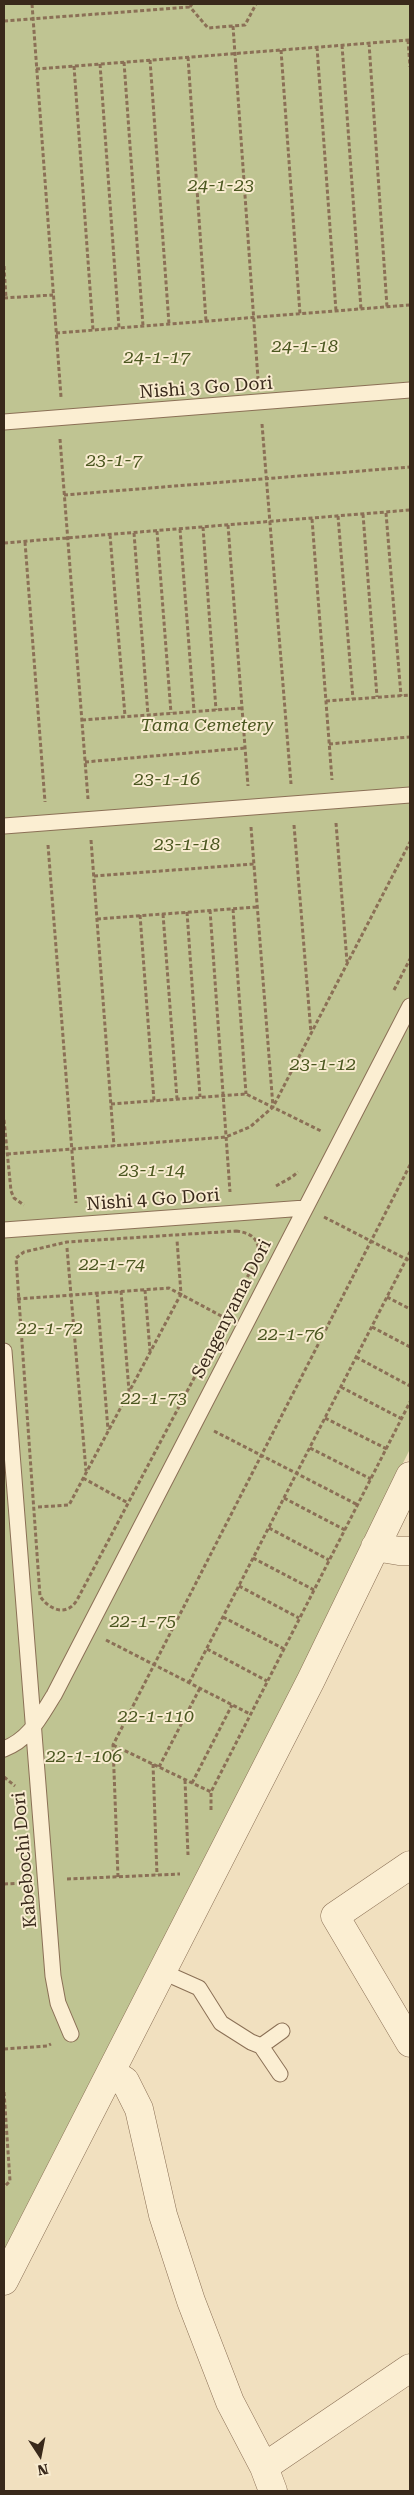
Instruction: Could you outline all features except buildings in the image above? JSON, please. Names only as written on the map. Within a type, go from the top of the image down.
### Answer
[{"type":"street","points":[[4,2282],[311,1680],[410,1476]]},
{"type":"street","points":[[375,1547],[410,1551]]},
{"type":"street","points":[[410,1865],[335,1916],[410,2043]]},
{"type":"street","points":[[111,2072],[125,2081],[139,2109],[163,2215],[192,2301],[230,2402],[268,2479],[410,2368]]},
{"type":"lane","name":"Nishi 3 Go Dori","points":[[4,422],[410,390]]},
{"type":"lane","points":[[4,826],[410,795]]},
{"type":"lane","name":"Sengenyama Dori","points":[[4,1749],[16,1744],[34,1728],[54,1695],[410,1006]]},
{"type":"lane","name":"Nishi 4 Go Dori","points":[[4,1230],[305,1208]]},
{"type":"lane","name":"Kabebochi Dori","points":[[4,1351],[55,1985],[58,2003],[71,2034]]},
{"type":"lane","points":[[163,1972],[199,1988],[221,2023],[251,2042],[262,2046],[280,2074]]},
{"type":"lane","points":[[262,2046],[282,2031]]},
{"type":"path","points":[[32,4],[61,403]]},
{"type":"path","points":[[4,21],[191,5],[208,28],[245,25],[256,4]]},
{"type":"path","points":[[233,26],[258,388]]},
{"type":"path","points":[[36,68],[409,40],[410,67]]},
{"type":"path","points":[[368,43],[387,307]]},
{"type":"path","points":[[342,45],[361,309]]},
{"type":"path","points":[[317,47],[336,311]]},
{"type":"path","points":[[281,50],[300,314]]},
{"type":"path","points":[[188,57],[206,321]]},
{"type":"path","points":[[150,60],[169,324]]},
{"type":"path","points":[[124,62],[143,326]]},
{"type":"path","points":[[100,64],[119,328]]},
{"type":"path","points":[[74,66],[93,330]]},
{"type":"path","points":[[4,266],[5,298],[53,295]]},
{"type":"path","points":[[56,333],[410,305]]},
{"type":"path","points":[[262,418],[311,1033]]},
{"type":"path","points":[[60,434],[114,1146]]},
{"type":"path","points":[[64,495],[410,467]]},
{"type":"path","points":[[4,543],[410,510]]},
{"type":"path","points":[[386,513],[401,696]]},
{"type":"path","points":[[363,514],[377,697]]},
{"type":"path","points":[[338,516],[353,699]]},
{"type":"path","points":[[312,518],[347,964]]},
{"type":"path","points":[[202,527],[216,710]]},
{"type":"path","points":[[180,529],[194,711]]},
{"type":"path","points":[[156,531],[171,713]]},
{"type":"path","points":[[134,533],[148,715]]},
{"type":"path","points":[[110,535],[125,716]]},
{"type":"path","points":[[25,542],[76,1204]]},
{"type":"path","points":[[326,701],[410,695]]},
{"type":"path","points":[[82,720],[242,708]]},
{"type":"path","points":[[329,744],[410,737]]},
{"type":"path","points":[[85,762],[245,748]]},
{"type":"path","points":[[6,1154],[226,1137],[250,1127],[273,1107],[410,842]]},
{"type":"path","points":[[94,876],[254,864]]},
{"type":"path","points":[[97,919],[257,907]]},
{"type":"path","points":[[233,908],[246,1094]]},
{"type":"path","points":[[210,910],[230,1192]]},
{"type":"path","points":[[187,912],[200,1097]]},
{"type":"path","points":[[163,914],[177,1099]]},
{"type":"path","points":[[140,916],[154,1101]]},
{"type":"path","points":[[392,994],[410,959]]},
{"type":"path","points":[[112,1104],[246,1094],[321,1131]]},
{"type":"path","points":[[4,1120],[11,1191],[20,1204],[31,1206]]},
{"type":"path","points":[[316,1140],[326,1123]]},
{"type":"path","points":[[118,1877],[113,1745],[410,1165]]},
{"type":"path","points":[[268,1189],[292,1177],[303,1166]]},
{"type":"path","points":[[220,1193],[237,1192]]},
{"type":"path","points":[[67,1204],[85,1203]]},
{"type":"path","points":[[318,1225],[327,1208]]},
{"type":"path","points":[[322,1216],[408,1260]]},
{"type":"path","points":[[16,1508],[69,1504],[181,1294],[176,1217]]},
{"type":"path","points":[[236,1230],[249,1232],[259,1246],[259,1255],[73,1607],[67,1610],[55,1610],[44,1603],[40,1596],[17,1299],[16,1258],[24,1252],[67,1242],[177,1234],[236,1230]]},
{"type":"path","points":[[67,1242],[86,1472]]},
{"type":"path","points":[[189,1683],[387,1297],[408,1260],[410,1252]]},
{"type":"path","points":[[17,1299],[170,1288],[225,1318]]},
{"type":"path","points":[[145,1290],[150,1352]]},
{"type":"path","points":[[121,1291],[129,1392]]},
{"type":"path","points":[[97,1293],[108,1430]]},
{"type":"path","points":[[387,1297],[410,1309]]},
{"type":"path","points":[[372,1327],[410,1347]]},
{"type":"path","points":[[356,1357],[410,1386]]},
{"type":"path","points":[[341,1387],[402,1419]]},
{"type":"path","points":[[211,1819],[211,1792],[410,1402]]},
{"type":"path","points":[[325,1418],[387,1448]]},
{"type":"path","points":[[216,1422],[212,1430],[358,1505]]},
{"type":"path","points":[[310,1448],[371,1479]]},
{"type":"path","points":[[83,1478],[128,1503]]},
{"type":"path","points":[[284,1498],[345,1530]]},
{"type":"path","points":[[269,1528],[330,1560]]},
{"type":"path","points":[[253,1558],[314,1590]]},
{"type":"path","points":[[238,1586],[299,1618]]},
{"type":"path","points":[[223,1617],[284,1649]]},
{"type":"path","points":[[100,1648],[109,1631]]},
{"type":"path","points":[[105,1639],[250,1714]]},
{"type":"path","points":[[207,1649],[268,1681]]},
{"type":"path","points":[[159,1767],[200,1688]]},
{"type":"path","points":[[192,1783],[232,1705]]},
{"type":"path","points":[[113,1745],[211,1792]]},
{"type":"path","points":[[153,1764],[157,1875]]},
{"type":"path","points":[[4,1777],[21,1791]]},
{"type":"path","points":[[185,1780],[188,1864]]},
{"type":"path","points":[[63,1870],[64,1880]]},
{"type":"path","points":[[46,1881],[189,1873]]},
{"type":"path","points":[[4,2049],[46,2046],[71,2034]]},
{"type":"path","points":[[4,2092],[10,2181],[4,2187]]},
{"type":"green space","name":"Tama Cemetery","points":[[4,4],[410,4],[410,1449],[280,1712],[4,2258]]},
{"type":"park label","name":"24-1-23","points":[[221,186]]},
{"type":"park label","name":"24-1-18","points":[[305,347]]},
{"type":"park label","name":"24-1-17","points":[[157,358]]},
{"type":"park label","name":"23-1-7","points":[[114,461]]},
{"type":"park label","name":"23-1-16","points":[[167,780]]},
{"type":"park label","name":"23-1-18","points":[[187,845]]},
{"type":"park label","name":"23-1-12","points":[[323,1065]]},
{"type":"park label","name":"23-1-14","points":[[152,1171]]},
{"type":"park label","name":"22-1-74","points":[[112,1265]]},
{"type":"park label","name":"22-1-72","points":[[50,1329]]},
{"type":"park label","name":"22-1-76","points":[[291,1335]]},
{"type":"park label","name":"22-1-73","points":[[154,1399]]},
{"type":"park label","name":"22-1-75","points":[[143,1622]]},
{"type":"park label","name":"22-1-110","points":[[156,1717]]},
{"type":"park label","name":"22-1-106","points":[[84,1757]]}]
